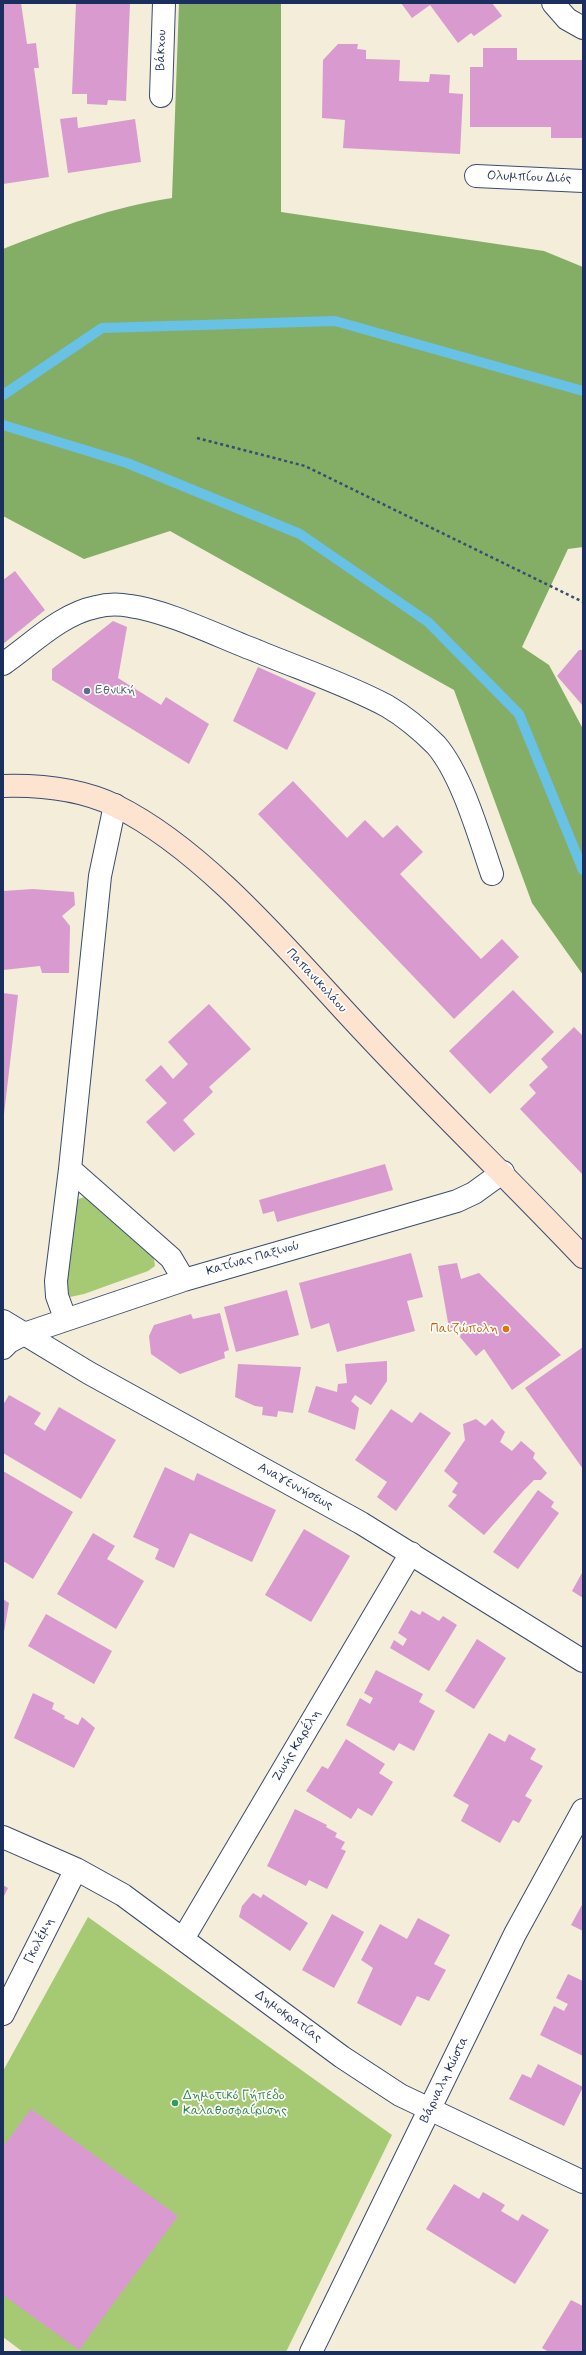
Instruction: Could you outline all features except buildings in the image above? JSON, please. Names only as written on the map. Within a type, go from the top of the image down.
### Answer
[{"type":"main road","name":"Παπανικολάου","points":[[3,786],[49,787],[84,794],[115,805],[173,842],[223,885],[397,1066],[503,1172],[583,1257]]},
{"type":"street","name":"Βάκχου","points":[[161,96],[164,3]]},
{"type":"street","points":[[553,3],[566,19],[583,28]]},
{"type":"street","name":"Ολυμπίου Διός","points":[[476,176],[583,181]]},
{"type":"street","points":[[3,664],[66,618],[82,610],[110,605],[130,606],[154,611],[202,629],[361,694],[388,707],[407,720],[432,742],[446,758],[470,813],[492,874]]},
{"type":"street","points":[[65,1318],[56,1290],[100,876],[115,805]]},
{"type":"street","points":[[70,1169],[171,1258],[184,1280]]},
{"type":"street","name":"Κατίνας Παξινού","points":[[3,1348],[9,1342],[24,1334],[65,1318],[184,1280],[457,1201],[474,1193],[503,1172]]},
{"type":"street","name":"Αναγεννήσεως","points":[[3,1321],[89,1373],[411,1553],[583,1661]]},
{"type":"street","name":"Ζωής Καρέλη","points":[[183,1939],[411,1553]]},
{"type":"street","name":"Βάρναλη Κώστα","points":[[311,2352],[516,1934],[583,1810]]},
{"type":"street","name":"Δημοκρατίας","points":[[3,1838],[76,1869],[123,1895],[342,2057],[400,2094],[430,2110],[514,2147],[583,2182]]},
{"type":"street","name":"Γκολέμη","points":[[3,2014],[76,1869]]},
{"type":"path","points":[[197,438],[305,466],[583,602]]},
{"type":"green space","points":[[179,3],[281,3],[281,212],[544,251],[583,267],[583,547],[568,549],[522,647],[549,665],[583,729],[583,975],[532,903],[454,690],[170,531],[84,559],[3,516],[3,249],[108,212],[129,206],[172,198]]},
{"type":"green space","points":[[84,1197],[150,1255],[154,1259],[155,1266],[148,1271],[84,1294],[70,1297],[65,1285],[76,1200]]},
{"type":"green space","name":"Δημοτικό Γήπεδο Καλαθοσφαίρισης","points":[[88,1917],[392,2135],[286,2352],[23,2352],[3,2337],[3,2071]]},
{"type":"waterway","points":[[3,395],[102,328],[335,321],[583,391]]},
{"type":"waterway","points":[[3,425],[127,463],[300,534],[428,622],[519,714],[583,870]]},
{"type":"place","name":"Εθνική","points":[[87,691]]},
{"type":"place","name":"Παιζώπολη","points":[[506,1329]]},
{"type":"place","name":"Δημοτικό Γήπεδο Καλαθοσφαίρισης","points":[[175,2103]]}]
